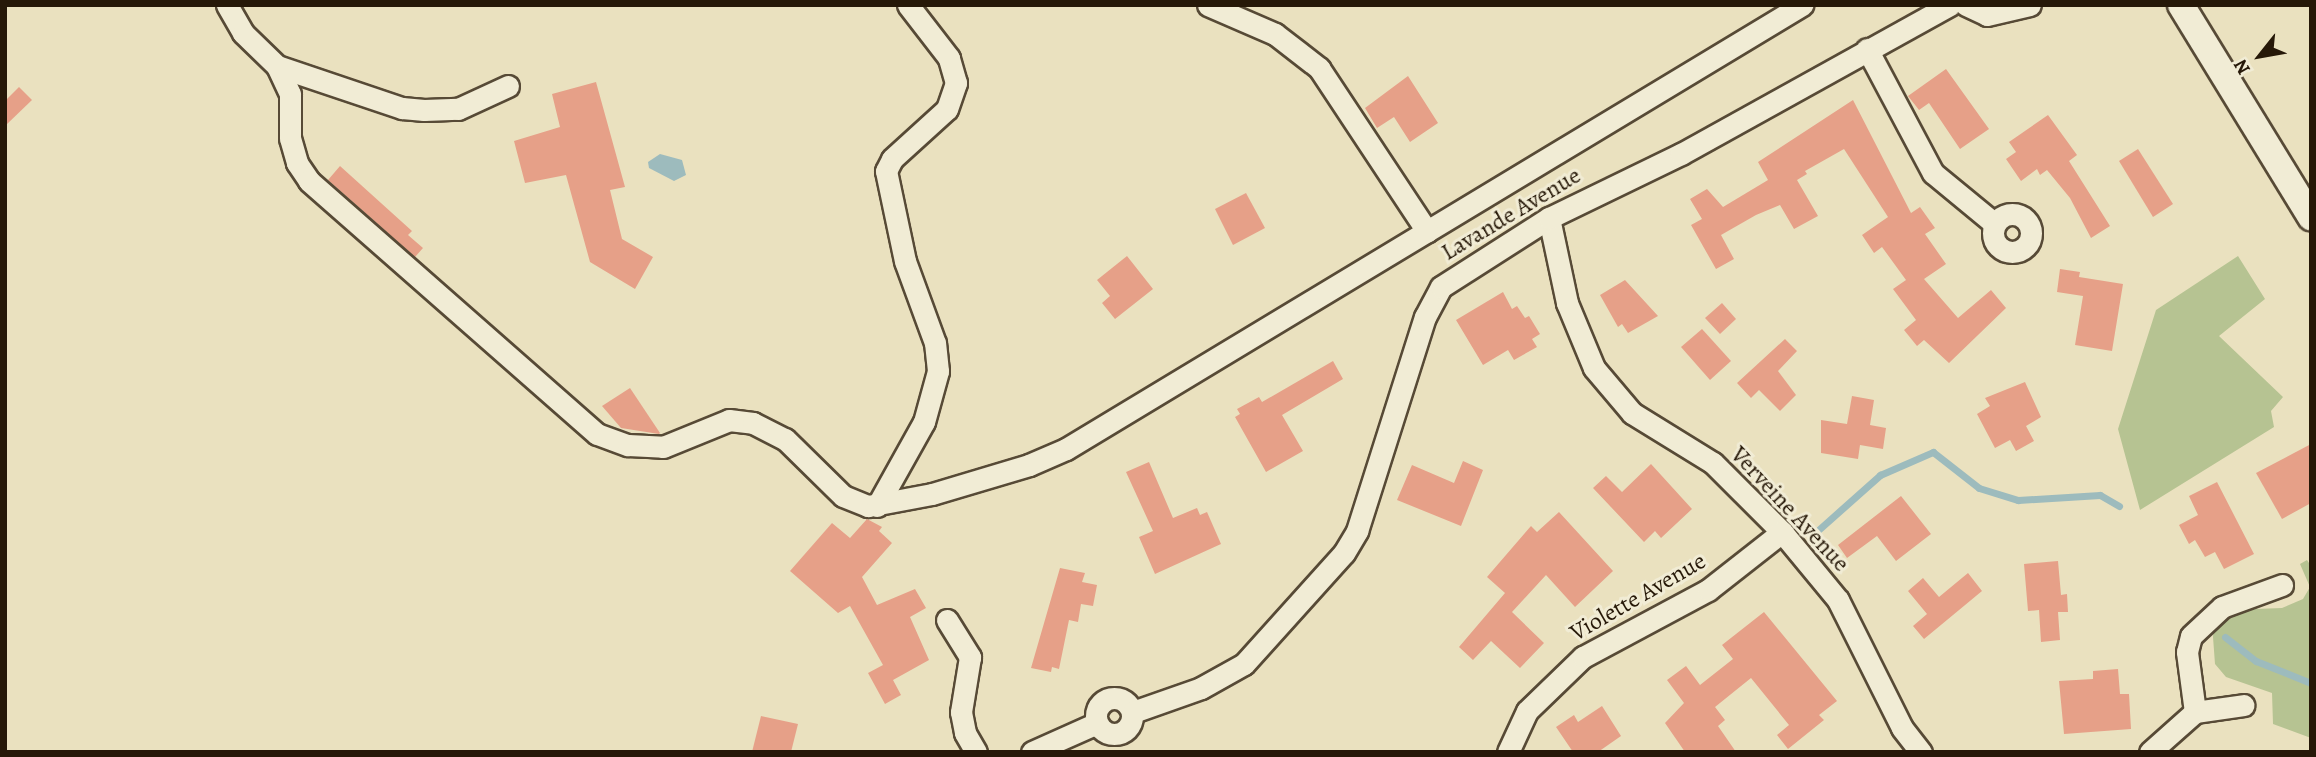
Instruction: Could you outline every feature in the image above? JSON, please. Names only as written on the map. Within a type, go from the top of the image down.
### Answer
[{"type":"street","points":[[228,5],[243,33],[277,66],[290,94],[290,138],[297,163],[309,181],[597,434],[628,445],[663,447],[740,420],[785,439],[843,496],[877,506],[932,494],[1059,452],[1802,5]]},
{"type":"street","points":[[877,506],[924,422],[939,371],[935,343],[905,261],[886,171],[892,159],[947,109],[956,83],[949,58],[908,5]]},
{"type":"street","points":[[1208,5],[1264,28],[1299,49],[1319,68],[1427,230]]},
{"type":"street","name":"Lavande Avenue","points":[[1032,752],[1097,723],[1108,734],[1116,735],[1130,727],[1133,712],[1201,688],[1244,664],[1344,553],[1357,531],[1432,300],[1455,276],[1549,218],[1681,154],[1950,5]]},
{"type":"street","points":[[1966,5],[1987,15],[2012,13],[2030,5]]},
{"type":"street","points":[[1976,5],[1988,5]]},
{"type":"street","points":[[2181,5],[2311,218]]},
{"type":"street","points":[[1867,49],[1933,173],[1995,224]]},
{"type":"street","points":[[277,66],[402,108],[424,110],[458,109],[508,86]]},
{"type":"street","name":"Verveine Avenue","points":[[1549,218],[1573,324],[1585,352],[1615,397],[1632,413],[1713,463],[1782,532],[1838,600],[1902,728],[1922,752]]},
{"type":"street","name":"Violette Avenue","points":[[1508,752],[1527,711],[1583,657],[1717,584],[1782,532]]},
{"type":"street","points":[[2195,712],[2187,652],[2191,636],[2222,607],[2282,585]]},
{"type":"street","points":[[947,620],[970,657],[961,712],[965,733],[976,752]]},
{"type":"street","points":[[2150,752],[2195,712],[2244,705]]},
{"type":"green space","points":[[2238,256],[2265,299],[2219,336],[2283,397],[2271,411],[2274,427],[2140,510],[2118,429],[2156,310]]},
{"type":"green space","points":[[2307,560],[2311,566],[2311,738],[2273,724],[2272,693],[2226,677],[2215,664],[2213,637],[2214,623],[2224,618],[2255,609],[2282,608],[2303,599],[2310,587],[2300,564]]},
{"type":"water","points":[[660,154],[682,160],[686,175],[674,181],[649,168],[648,162]]},
{"type":"building","points":[[1946,69],[1989,129],[1960,149],[1929,103],[1919,110],[1908,96]]},
{"type":"building","points":[[1408,76],[1438,123],[1410,142],[1394,117],[1377,128],[1365,108]]},
{"type":"building","points":[[596,82],[625,187],[610,190],[622,239],[653,257],[635,289],[590,262],[566,175],[525,183],[514,141],[560,127],[552,94]]},
{"type":"building","points":[[19,87],[32,100],[5,126],[5,101]]},
{"type":"building","points":[[1853,100],[1911,213],[1920,207],[1935,228],[1925,234],[1946,264],[1924,279],[1958,318],[1991,290],[2006,308],[1949,363],[1924,340],[1917,346],[1904,330],[1916,320],[1893,289],[1906,280],[1882,247],[1874,253],[1862,235],[1888,217],[1844,149],[1805,171],[1807,174],[1797,180],[1818,216],[1794,229],[1780,205],[1756,215],[1721,235],[1734,259],[1716,269],[1691,225],[1702,219],[1690,199],[1707,189],[1723,207],[1768,180],[1758,162]]},
{"type":"building","points":[[2048,115],[2077,155],[2069,161],[2110,226],[2091,238],[2070,198],[2047,170],[2040,175],[2037,169],[2021,181],[2006,159],[2016,152],[2009,142]]},
{"type":"building","points":[[2138,149],[2173,204],[2153,217],[2119,161]]},
{"type":"building","points":[[340,166],[412,231],[408,235],[423,248],[415,257],[328,180]]},
{"type":"building","points":[[1246,193],[1265,228],[1233,245],[1215,209]]},
{"type":"building","points":[[1127,256],[1153,289],[1115,319],[1102,303],[1110,296],[1097,280]]},
{"type":"building","points":[[2060,269],[2080,272],[2079,277],[2123,284],[2112,351],[2075,345],[2083,296],[2057,292]]},
{"type":"building","points":[[1625,280],[1658,316],[1628,333],[1622,324],[1618,327],[1600,295]]},
{"type":"building","points":[[1503,292],[1512,309],[1517,306],[1525,318],[1529,316],[1540,334],[1532,339],[1537,347],[1514,360],[1508,350],[1483,365],[1456,320]]},
{"type":"building","points":[[1722,303],[1736,319],[1720,334],[1705,318]]},
{"type":"building","points":[[1702,329],[1731,361],[1710,380],[1681,347]]},
{"type":"building","points":[[1785,339],[1797,351],[1778,371],[1796,395],[1780,411],[1759,390],[1751,398],[1737,383]]},
{"type":"building","points":[[1333,361],[1343,379],[1282,415],[1303,451],[1266,472],[1235,417],[1240,414],[1237,409],[1259,397],[1262,402]]},
{"type":"building","points":[[2025,382],[2041,417],[2026,426],[2034,441],[2016,451],[2010,440],[1995,448],[1977,414],[1990,406],[1985,398]]},
{"type":"building","points":[[630,388],[659,434],[621,428],[602,406]]},
{"type":"building","points":[[1852,396],[1874,400],[1870,425],[1886,428],[1883,449],[1860,445],[1858,459],[1821,453],[1821,420],[1847,424]]},
{"type":"building","points":[[2311,444],[2311,503],[2282,519],[2256,473]]},
{"type":"building","points":[[1463,461],[1483,470],[1461,526],[1397,500],[1412,465],[1454,483]]},
{"type":"building","points":[[1149,462],[1173,518],[1197,508],[1200,515],[1207,512],[1221,544],[1155,574],[1139,537],[1153,531],[1126,472]]},
{"type":"building","points":[[1651,464],[1692,509],[1661,538],[1655,531],[1644,542],[1593,488],[1606,476],[1622,492]]},
{"type":"building","points":[[2217,482],[2254,554],[2224,569],[2215,552],[2205,557],[2195,540],[2189,544],[2179,525],[2198,515],[2189,496]]},
{"type":"building","points":[[1901,496],[1931,534],[1896,561],[1877,536],[1847,558],[1838,545]]},
{"type":"building","points":[[1559,512],[1613,571],[1575,607],[1546,575],[1512,612],[1544,643],[1520,668],[1491,641],[1473,660],[1459,647],[1505,593],[1487,577],[1531,526],[1537,532]]},
{"type":"building","points":[[867,519],[882,527],[879,531],[892,543],[862,577],[877,605],[915,589],[926,608],[910,617],[929,660],[893,680],[901,695],[885,704],[868,673],[883,665],[850,606],[838,613],[790,571],[832,523],[850,538]]},
{"type":"building","points":[[2058,561],[2061,595],[2067,594],[2068,612],[2058,612],[2060,640],[2041,642],[2039,610],[2028,611],[2024,564]]},
{"type":"building","points":[[1060,568],[1085,573],[1082,582],[1097,585],[1093,606],[1081,604],[1078,622],[1069,620],[1059,669],[1052,667],[1051,672],[1031,668]]},
{"type":"building","points":[[1968,573],[1982,591],[1924,639],[1913,626],[1927,614],[1908,591],[1923,578],[1939,597]]},
{"type":"building","points":[[1764,612],[1837,701],[1819,715],[1824,720],[1788,749],[1777,735],[1789,725],[1751,678],[1715,707],[1725,720],[1718,726],[1736,752],[1685,752],[1665,723],[1684,703],[1667,680],[1686,666],[1700,685],[1733,659],[1722,645]]},
{"type":"building","points":[[2118,669],[2120,694],[2129,694],[2131,729],[2064,734],[2059,681],[2093,679],[2093,671]]},
{"type":"building","points":[[1602,706],[1621,736],[1598,752],[1573,752],[1556,727],[1574,715],[1578,722]]},
{"type":"building","points":[[761,716],[798,724],[791,752],[752,752]]},
{"type":"waterway","points":[[1816,532],[1880,475],[1933,452],[1979,488],[2018,500],[2100,495],[2119,506]]},
{"type":"waterway","points":[[2225,637],[2256,661],[2311,683]]}]
